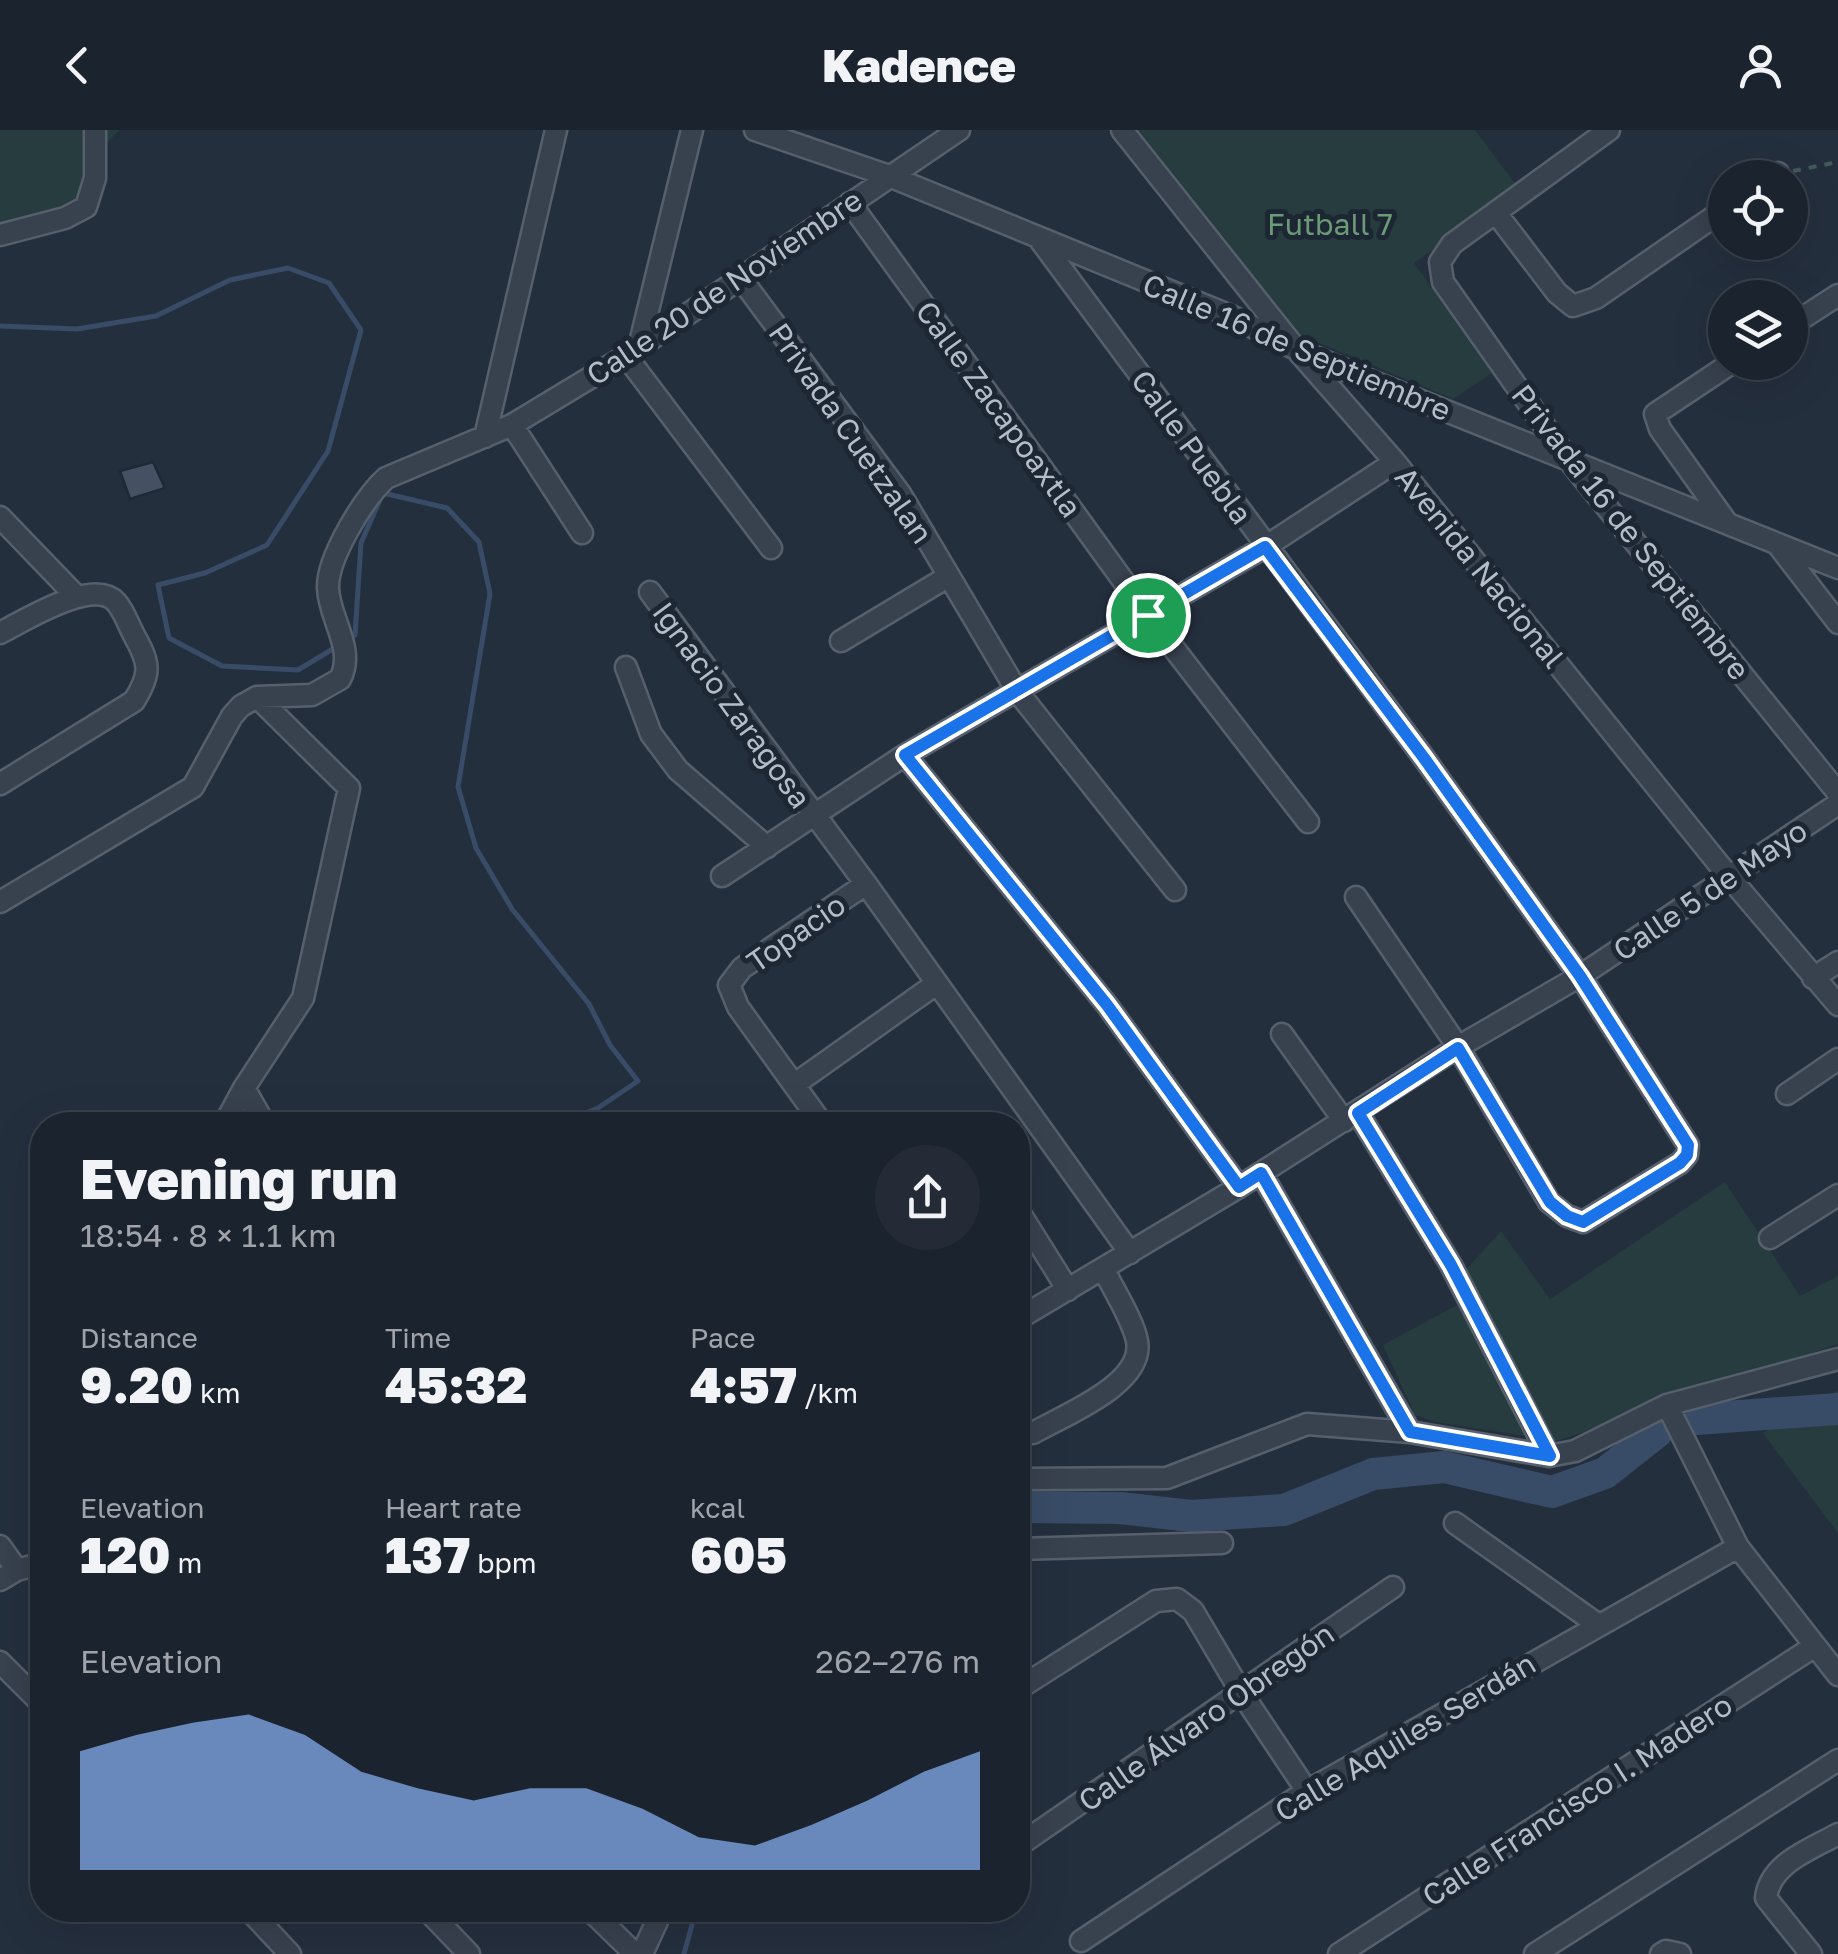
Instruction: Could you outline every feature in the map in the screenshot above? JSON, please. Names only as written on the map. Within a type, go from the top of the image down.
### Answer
[{"type":"street","points":[[0,235],[64,218],[86,206],[95,178],[95,130]]},
{"type":"street","points":[[486,436],[556,130]]},
{"type":"street","points":[[692,130],[633,352],[771,548]]},
{"type":"street","name":"Calle 16 de Septiembre","points":[[755,130],[889,176],[1231,316],[1296,349],[1838,568]]},
{"type":"street","name":"Calle 20 de Noviembre","points":[[257,697],[312,695],[340,679],[346,669],[328,586],[341,544],[370,493],[386,478],[512,424],[633,352],[959,130]]},
{"type":"street","name":"Avenida Nacional","points":[[1122,130],[1296,349],[1395,462],[1730,878],[1838,1005]]},
{"type":"street","points":[[1608,130],[1496,213],[1557,293],[1574,306],[1596,298],[1708,222]]},
{"type":"street","name":"Calle Zacapoaxtla","points":[[850,203],[1148,615],[1308,822]]},
{"type":"street","name":"Privada 16 de Septiembre","points":[[1496,213],[1452,244],[1440,262],[1442,282],[1567,458],[1838,792]]},
{"type":"street","name":"Calle Puebla","points":[[1040,240],[1424,758],[1580,976],[1688,1145],[1687,1155],[1583,1222],[1567,1216],[1550,1202],[1458,1048]]},
{"type":"street","name":"Privada Cuetzalan","points":[[742,280],[901,494],[1017,691],[1174,890]]},
{"type":"street","points":[[1808,314],[1838,294]]},
{"type":"street","points":[[1708,379],[1656,414],[1660,429],[1728,524]]},
{"type":"street","points":[[512,424],[582,533]]},
{"type":"street","name":"Ignacio Zaragosa","points":[[722,876],[905,755],[1265,547],[1395,462]]},
{"type":"street","points":[[0,517],[76,596]]},
{"type":"street","points":[[1777,544],[1838,622]]},
{"type":"street","points":[[841,641],[950,576]]},
{"type":"street","name":"Ignacio Zaragosa","points":[[650,592],[815,818]]},
{"type":"street","points":[[0,633],[76,596],[105,595],[116,602],[146,658],[146,682],[134,701],[0,784]]},
{"type":"street","name":"Ignacio Zaragosa","points":[[626,667],[651,734],[678,770],[767,847]]},
{"type":"street","points":[[0,902],[194,787],[232,716],[257,697],[349,788],[303,998],[231,1112]]},
{"type":"street","points":[[905,755],[1107,1005],[1239,1187]]},
{"type":"street","name":"Calle 5 de Mayo","points":[[1030,1313],[1580,976],[1838,804]]},
{"type":"street","points":[[815,818],[1028,1112]]},
{"type":"street","name":"Topacio","points":[[795,1084],[738,1008],[729,985],[742,968],[866,884]]},
{"type":"street","points":[[1356,897],[1458,1048]]},
{"type":"street","points":[[1813,978],[1838,962]]},
{"type":"street","points":[[814,1112],[795,1084],[936,984]]},
{"type":"street","points":[[1282,1034],[1351,1117],[1451,1265],[1550,1456]]},
{"type":"street","points":[[1788,1094],[1838,1059]]},
{"type":"street","points":[[244,1088],[258,1112]]},
{"type":"street","points":[[1030,1114],[1130,1253]]},
{"type":"street","points":[[1261,1173],[1410,1432]]},
{"type":"street","points":[[1770,1238],[1838,1194]]},
{"type":"street","points":[[1030,1229],[1068,1290]]},
{"type":"street","points":[[1032,1433],[1120,1382],[1136,1362],[1137,1339],[1104,1270]]},
{"type":"street","points":[[1030,1479],[1167,1478],[1307,1424],[1410,1432],[1550,1456],[1575,1451],[1667,1405],[1838,1359]]},
{"type":"street","points":[[1667,1405],[1738,1547],[1838,1675]]},
{"type":"street","points":[[1456,1523],[1597,1624]]},
{"type":"street","points":[[1030,1548],[1222,1543]]},
{"type":"street","points":[[0,1546],[9,1576]]},
{"type":"street","name":"Calle Aquiles Serdán","points":[[1080,1941],[1307,1791],[1738,1547]]},
{"type":"street","name":"Calle Álvaro Obregón","points":[[1030,1838],[1394,1587]]},
{"type":"street","points":[[1030,1681],[1156,1600],[1177,1599],[1193,1611],[1307,1791]]},
{"type":"street","name":"Calle Francisco I. Madero","points":[[1339,1954],[1815,1646]]},
{"type":"street","points":[[0,1662],[30,1692]]},
{"type":"street","points":[[1535,1954],[1838,1760]]},
{"type":"street","points":[[1811,1954],[1766,1898],[1768,1883],[1781,1867],[1838,1834]]},
{"type":"street","points":[[260,1922],[290,1954]]},
{"type":"street","points":[[439,1922],[469,1954]]},
{"type":"street","points":[[603,1922],[638,1954],[655,1922]]},
{"type":"street","points":[[1661,1954],[1680,1954]]},
{"type":"path","points":[[1808,168],[1838,162]]},
{"type":"green space","points":[[0,130],[120,130],[91,158],[81,208],[0,237]]},
{"type":"green space","name":"Futball 7","points":[[1138,130],[1475,130],[1519,189],[1414,263],[1492,373],[1453,399],[1298,334]]},
{"type":"green space","points":[[1725,1182],[1800,1296],[1838,1276],[1838,1344],[1557,1441],[1436,1422],[1415,1415],[1383,1345],[1472,1297],[1462,1274],[1501,1231],[1550,1299]]},
{"type":"green space","points":[[1838,1390],[1838,1533],[1763,1433]]},
{"type":"building","points":[[153,462],[165,488],[130,499],[120,471]]},
{"type":"waterway","points":[[0,326],[77,329],[156,316],[230,280],[288,268],[329,283],[361,330],[328,451],[267,545],[205,573],[158,585],[169,638],[222,666],[298,670],[336,647]]},
{"type":"waterway","points":[[350,638],[355,635],[361,543],[383,493],[447,508],[479,542],[490,594],[458,787],[476,848],[512,909],[589,1004],[610,1045],[638,1081],[588,1112]]},
{"type":"waterway","points":[[1696,1419],[1838,1409]]},
{"type":"waterway","points":[[1030,1507],[1120,1508],[1191,1516],[1284,1510],[1373,1474],[1444,1467],[1552,1492],[1605,1473],[1657,1432]]},
{"type":"waterway","points":[[684,1954],[693,1922]]},
{"type":"route","points":[[1265,547],[1424,758],[1580,976],[1688,1145],[1687,1155],[1680,1163],[1583,1222],[1567,1216],[1550,1202],[1458,1048],[1358,1113],[1451,1265],[1550,1456],[1410,1432],[1261,1173],[1239,1187],[1107,1005],[905,755],[1148,615],[1265,547]]}]
